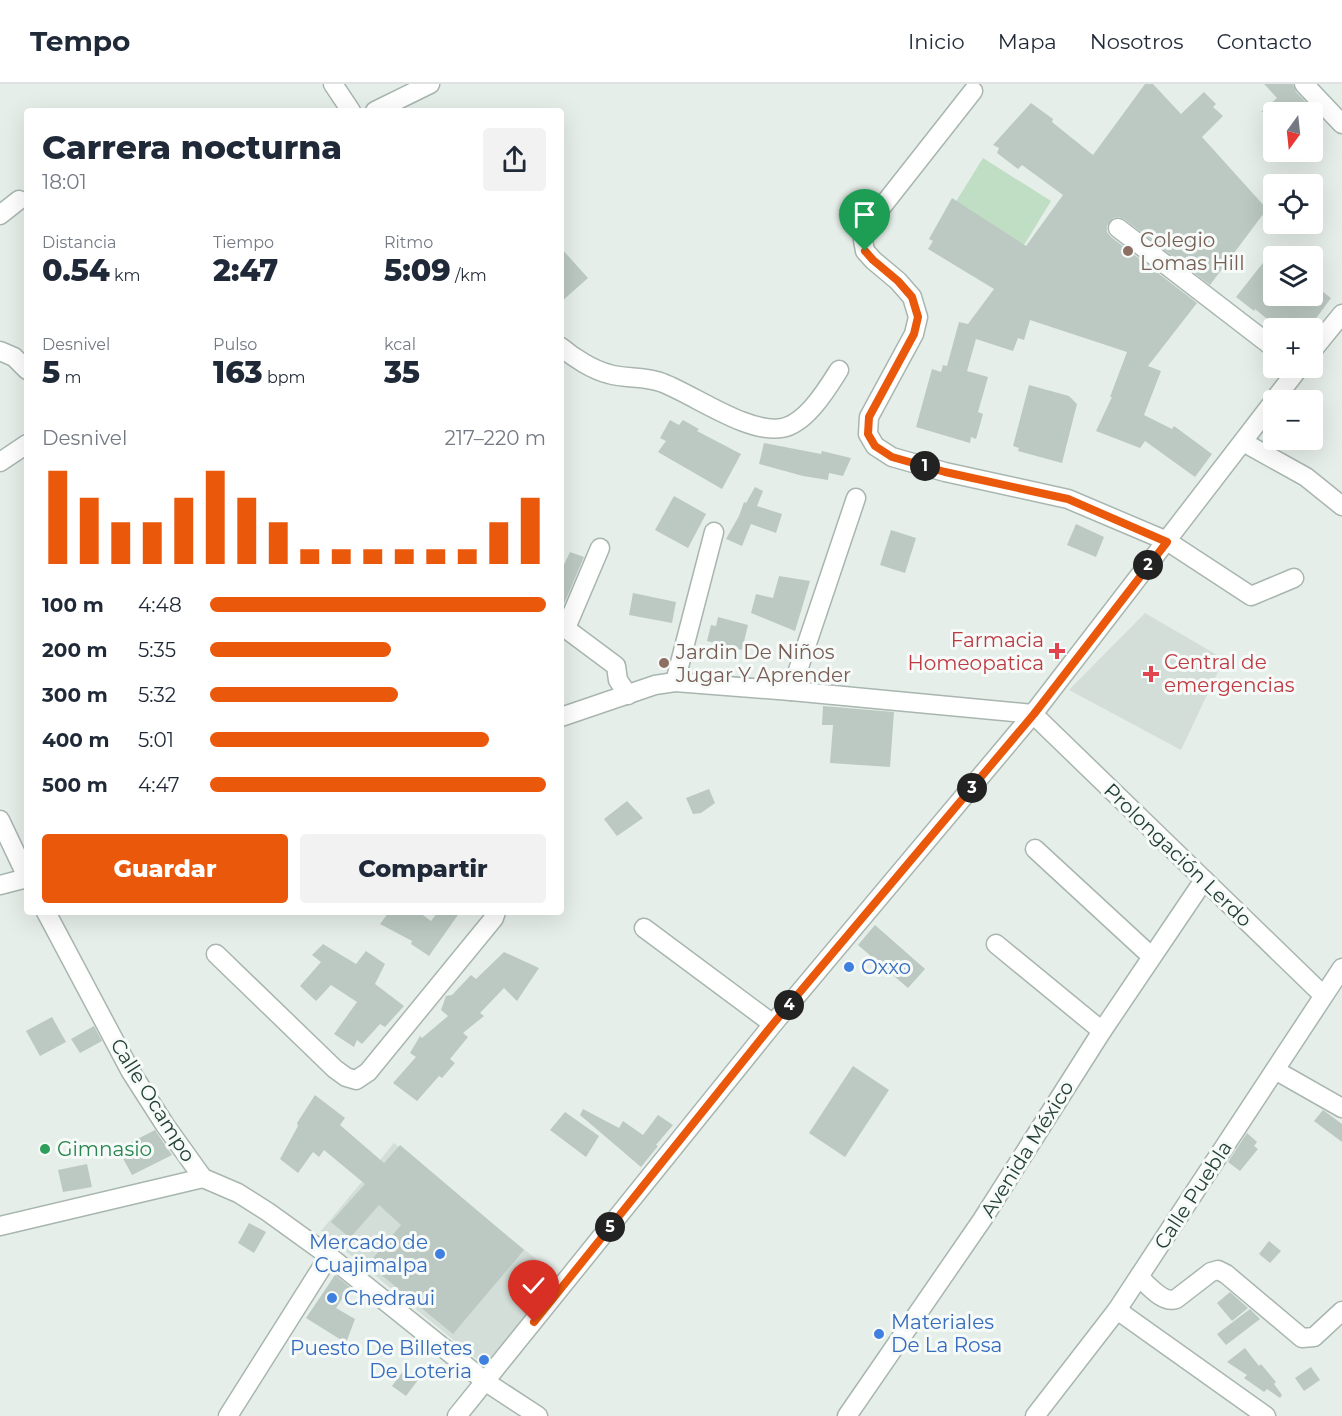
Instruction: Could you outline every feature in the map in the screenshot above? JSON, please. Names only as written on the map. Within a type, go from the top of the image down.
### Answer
[{"type":"street","points":[[333,84],[349,108]]},
{"type":"street","points":[[381,108],[430,84]]},
{"type":"street","points":[[1304,84],[1342,124]]},
{"type":"street","points":[[973,91],[866,227],[863,240],[865,251],[912,297],[918,317],[914,334],[869,417],[868,434],[875,446],[892,457],[945,472],[1068,499],[1167,542],[1251,596],[1294,578]]},
{"type":"street","points":[[0,215],[19,200]]},
{"type":"street","points":[[1118,228],[1263,340]]},
{"type":"street","points":[[1323,337],[1342,314]]},
{"type":"street","points":[[564,350],[608,374],[661,382],[755,427],[783,428],[802,418],[822,396],[839,370]]},
{"type":"street","points":[[0,351],[14,357],[24,367]]},
{"type":"street","points":[[457,1416],[773,1024],[1034,714],[1263,416]]},
{"type":"street","points":[[1243,442],[1306,477],[1342,506]]},
{"type":"street","points":[[0,462],[24,446]]},
{"type":"street","points":[[791,691],[856,498]]},
{"type":"street","points":[[675,682],[714,532]]},
{"type":"street","points":[[564,625],[600,548]]},
{"type":"street","points":[[564,628],[616,666],[618,680],[628,695]]},
{"type":"street","points":[[564,716],[655,685],[675,682],[1034,714]]},
{"type":"street","name":"Prolongación Lerdo","points":[[1034,714],[1323,995]]},
{"type":"street","points":[[0,820],[24,872]]},
{"type":"street","points":[[1035,849],[1151,956]]},
{"type":"street","points":[[0,885],[24,879]]},
{"type":"street","name":"Avenida México","points":[[847,1416],[982,1220],[1102,1031],[1204,880]]},
{"type":"street","name":"Calle Ocampo","points":[[48,915],[131,1072],[203,1178],[238,1193],[329,1256],[486,1382],[538,1416]]},
{"type":"street","points":[[216,954],[335,1069],[346,1077],[356,1080],[368,1072],[495,915]]},
{"type":"street","points":[[644,928],[773,1024]]},
{"type":"street","points":[[996,944],[1102,1031]]},
{"type":"street","name":"Calle Puebla","points":[[1035,1416],[1117,1310],[1342,968]]},
{"type":"street","points":[[1275,1070],[1342,1108]]},
{"type":"street","points":[[0,1226],[203,1178]]},
{"type":"street","points":[[228,1416],[329,1256]]},
{"type":"street","points":[[1139,1277],[1165,1299],[1171,1301],[1211,1272],[1218,1270],[1226,1274],[1302,1338],[1314,1337],[1342,1311]]},
{"type":"street","points":[[1117,1310],[1266,1416]]},
{"type":"shaded area","name":"Central de emergencias","points":[[1145,613],[1224,659],[1181,750],[1069,690]]},
{"type":"shaded area","name":"Mercado de Cuajimalpa","points":[[394,1143],[558,1277],[485,1366],[321,1231]]},
{"type":"green space","points":[[983,158],[1051,201],[1021,250],[952,208]]},
{"type":"building","name":"Colegio Lomas Hill","points":[[1145,84],[1153,84],[1181,114],[1204,92],[1216,104],[1213,107],[1223,116],[1202,137],[1263,205],[1263,214],[1210,285],[1124,219],[1113,218],[1107,226],[1107,232],[1111,237],[1197,303],[1148,366],[1161,371],[1144,415],[1172,429],[1174,426],[1212,454],[1195,477],[1145,441],[1140,448],[1096,431],[1112,397],[1110,397],[1127,352],[1030,320],[1024,340],[1018,338],[1013,351],[976,339],[967,371],[988,377],[978,412],[983,414],[976,439],[971,437],[970,443],[916,427],[932,369],[941,372],[943,365],[947,366],[959,322],[968,324],[994,289],[928,249],[933,241],[929,239],[952,198],[1026,246],[1063,195],[1022,165],[1018,169],[997,153],[999,148],[993,145],[1031,103],[1053,119],[1052,122],[1093,155]]},
{"type":"building","points":[[1264,84],[1293,84],[1296,92],[1306,102],[1272,102],[1277,98]]},
{"type":"building","points":[[564,251],[588,278],[564,299]]},
{"type":"building","points":[[1263,263],[1263,306],[1323,306],[1323,292],[1331,298],[1316,318],[1266,318],[1236,297]]},
{"type":"building","points":[[1029,385],[1069,396],[1077,404],[1062,463],[1018,451],[1019,448],[1013,446]]},
{"type":"building","points":[[670,420],[679,425],[683,420],[699,429],[697,431],[741,454],[722,489],[658,452],[666,441],[660,438]]},
{"type":"building","points":[[764,443],[821,454],[822,451],[851,458],[843,476],[829,473],[828,480],[803,476],[759,464]]},
{"type":"building","points":[[755,487],[763,491],[757,506],[782,514],[776,533],[751,524],[742,546],[726,539],[744,502],[746,503]]},
{"type":"building","points":[[674,496],[706,514],[688,548],[655,530]]},
{"type":"building","points":[[1076,524],[1104,537],[1096,557],[1067,545]]},
{"type":"building","points":[[891,530],[916,538],[905,573],[880,565]]},
{"type":"building","points":[[570,552],[584,557],[564,604],[564,565]]},
{"type":"building","points":[[779,576],[810,581],[795,631],[751,613],[756,594],[773,598]]},
{"type":"building","points":[[633,593],[676,602],[672,623],[629,615]]},
{"type":"building","points":[[718,617],[748,625],[742,650],[707,641],[711,625],[716,626]]},
{"type":"building","points":[[823,706],[894,712],[890,767],[830,763],[833,725],[822,725]]},
{"type":"building","points":[[709,789],[715,803],[701,813],[693,814],[686,798]]},
{"type":"building","points":[[627,801],[643,818],[617,836],[604,819]]},
{"type":"building","points":[[387,915],[423,915],[431,921],[436,915],[458,915],[429,956],[411,944],[412,941],[380,924]]},
{"type":"building","points":[[875,925],[925,969],[908,988],[858,945]]},
{"type":"building","points":[[323,944],[356,964],[366,951],[385,964],[375,984],[404,1006],[385,1027],[380,1024],[362,1044],[357,1040],[354,1047],[334,1034],[357,1002],[331,985],[316,1001],[300,986],[321,962],[312,955]]},
{"type":"building","points":[[504,952],[539,968],[517,1001],[504,988],[480,1013],[484,1016],[463,1033],[468,1037],[450,1059],[455,1063],[442,1078],[439,1076],[417,1101],[393,1083],[416,1057],[410,1053],[420,1036],[422,1038],[448,1016],[441,1010],[446,996],[452,995],[471,975],[476,979]]},
{"type":"building","points":[[52,1017],[66,1042],[40,1056],[26,1031]]},
{"type":"building","points":[[94,1026],[102,1041],[80,1053],[71,1039]]},
{"type":"building","points":[[853,1066],[889,1090],[845,1157],[809,1133]]},
{"type":"building","name":"Mercado de Cuajimalpa","points":[[315,1095],[345,1118],[340,1125],[384,1163],[400,1145],[524,1250],[453,1334],[368,1264],[401,1225],[379,1205],[350,1238],[331,1222],[365,1184],[324,1150],[319,1157],[313,1152],[298,1173],[280,1159],[298,1126],[297,1123]]},
{"type":"building","points":[[583,1109],[619,1128],[623,1121],[643,1135],[658,1115],[673,1125],[641,1167],[580,1115]]},
{"type":"building","points":[[1323,1110],[1342,1124],[1342,1142],[1314,1121]]},
{"type":"building","points":[[565,1112],[599,1136],[586,1157],[550,1130]]},
{"type":"building","points":[[155,1130],[172,1155],[132,1175],[118,1149]]},
{"type":"building","points":[[1247,1133],[1257,1142],[1254,1146],[1258,1149],[1240,1171],[1228,1162]]},
{"type":"building","points":[[87,1164],[92,1187],[63,1192],[58,1170]]},
{"type":"building","points":[[249,1223],[266,1232],[254,1253],[238,1243]]},
{"type":"building","points":[[1269,1241],[1281,1251],[1270,1263],[1259,1254]]},
{"type":"building","points":[[335,1275],[350,1287],[336,1308],[355,1319],[346,1343],[306,1318]]},
{"type":"building","points":[[1230,1292],[1248,1308],[1232,1321],[1217,1303]]},
{"type":"building","points":[[1250,1309],[1260,1319],[1226,1345],[1217,1334]]},
{"type":"building","points":[[1245,1348],[1276,1382],[1274,1384],[1282,1395],[1280,1398],[1267,1389],[1264,1392],[1244,1378],[1247,1375],[1227,1362]]},
{"type":"building","points":[[1311,1367],[1320,1380],[1304,1391],[1295,1378]]},
{"type":"building","points":[[404,1370],[418,1380],[406,1396],[392,1386]]},
{"type":"place","name":"Colegio Lomas Hill","points":[[1128,251]]},
{"type":"place","name":"Farmacia Homeopatica","points":[[1057,651]]},
{"type":"place","name":"Jardin De Niños Jugar Y Aprender","points":[[664,663]]},
{"type":"place","name":"Central de emergencias","points":[[1151,674]]},
{"type":"place","name":"Oxxo","points":[[849,967]]},
{"type":"place","name":"Gimnasio","points":[[45,1149]]},
{"type":"place","name":"Mercado de Cuajimalpa","points":[[440,1254]]},
{"type":"place","name":"Chedraui","points":[[332,1298]]},
{"type":"place","name":"Materiales De La Rosa","points":[[879,1334]]},
{"type":"place","name":"Puesto De Billetes De Loteria","points":[[484,1360]]},
{"type":"route","points":[[534,1322],[773,1024],[1034,714],[1167,542],[1068,499],[945,472],[892,457],[875,446],[868,434],[869,417],[914,334],[918,317],[912,297],[865,251]]}]
